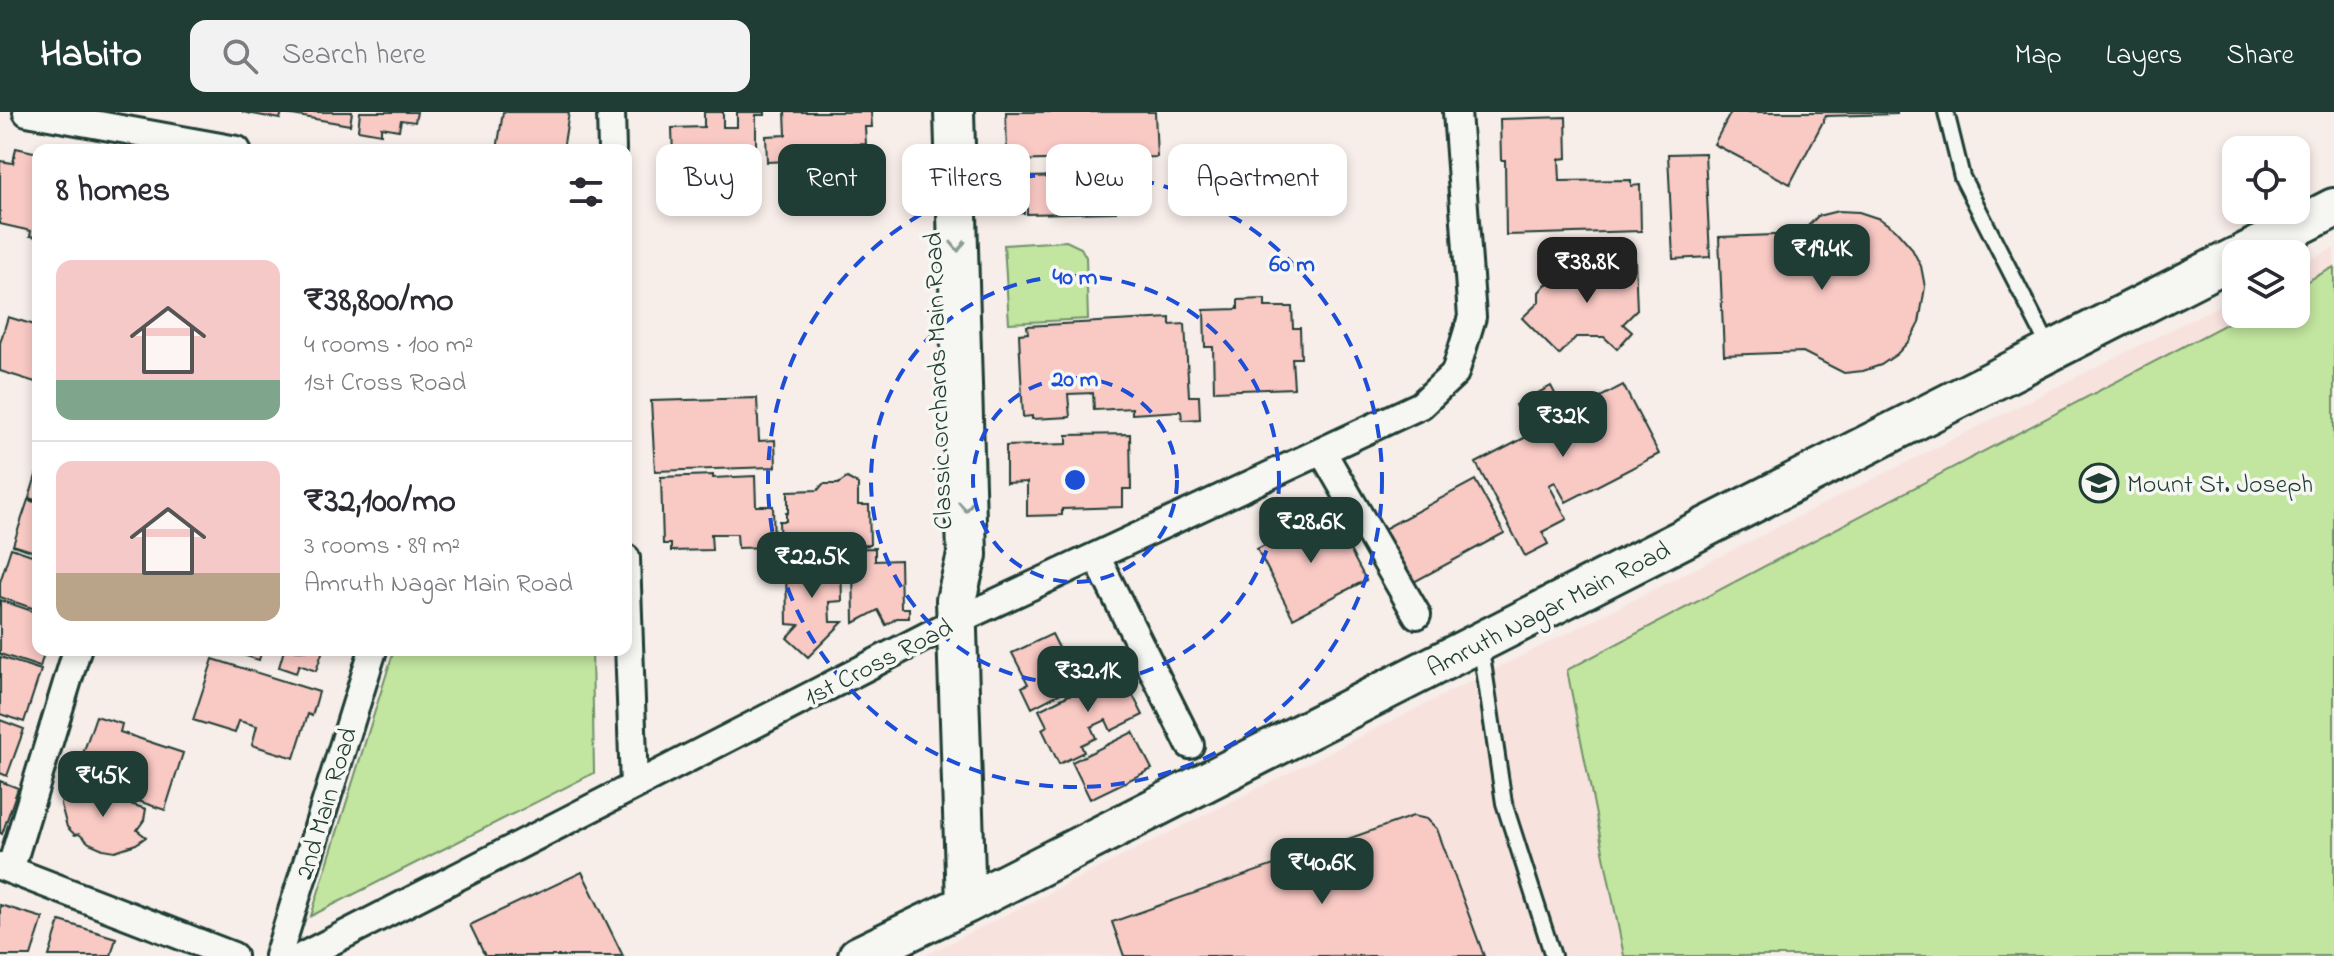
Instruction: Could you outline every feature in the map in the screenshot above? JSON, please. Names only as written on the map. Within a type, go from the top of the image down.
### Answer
[{"type":"main road","name":"Classic Orchards Main Road","points":[[928,112],[943,560],[956,610],[966,904]]},
{"type":"main road","name":"Classic Orchards Main Road","points":[[954,112],[967,555],[956,610]]},
{"type":"main road","points":[[2271,240],[2334,208]]},
{"type":"main road","name":"Amruth Nagar Main Road","points":[[858,956],[966,904],[2222,264]]},
{"type":"street","points":[[27,112],[204,144]]},
{"type":"street","points":[[611,112],[612,144]]},
{"type":"street","name":"1st Cross Road","points":[[303,956],[634,786],[956,610],[1096,556],[1421,405],[1455,373],[1472,317],[1457,112]]},
{"type":"street","points":[[1322,451],[1417,615]]},
{"type":"street","points":[[1096,556],[1190,745]]},
{"type":"street","points":[[75,656],[5,868],[233,956]]},
{"type":"street","name":"2nd Main Road","points":[[278,956],[371,656]]},
{"type":"street","points":[[629,656],[634,786]]},
{"type":"lane","points":[[1946,112],[1962,177],[2051,352]]},
{"type":"lane","points":[[1480,642],[1504,803],[1553,956]]},
{"type":"shaded area","name":"Mount St. Joseph","points":[[2334,248],[2334,956],[924,956],[2222,304],[2222,328],[2310,328],[2310,260]]},
{"type":"green space","points":[[1066,241],[1081,248],[1086,257],[1088,319],[1009,323],[1004,245]]},
{"type":"green space","name":"Mount St. Joseph","points":[[2334,267],[2334,956],[1624,956],[1567,670],[2222,326],[2310,328],[2310,280]]},
{"type":"green space","points":[[392,656],[592,656],[594,773],[311,916]]},
{"type":"building","points":[[242,112],[282,112],[280,119]]},
{"type":"building","points":[[286,112],[352,112],[350,125]]},
{"type":"building","points":[[360,112],[417,112],[415,122],[401,120],[399,130],[381,127],[381,134],[358,130]]},
{"type":"building","points":[[503,112],[569,112],[564,144],[498,144]]},
{"type":"building","points":[[704,112],[723,112],[723,127],[737,127],[737,112],[765,112],[765,115],[756,115],[756,144],[673,144],[672,128],[704,127]]},
{"type":"building","points":[[785,112],[871,112],[872,127],[865,127],[866,144],[778,144],[778,162],[767,162],[766,136],[786,135]]},
{"type":"building","points":[[1006,112],[1155,112],[1157,157],[1152,157],[1152,144],[1046,144],[1046,160],[1030,160],[1030,144],[1007,144]]},
{"type":"building","points":[[1731,112],[1897,114],[1826,116],[1790,184],[1714,144]]},
{"type":"building","points":[[1566,117],[1567,158],[1559,159],[1560,181],[1631,180],[1631,186],[1640,185],[1641,231],[1506,235],[1505,160],[1501,160],[1500,119]]},
{"type":"building","points":[[16,148],[32,152],[32,236],[31,231],[0,224],[0,161],[13,163]]},
{"type":"building","points":[[1705,153],[1710,257],[1673,259],[1668,154]]},
{"type":"building","points":[[1030,177],[1046,177],[1046,214],[1030,214]]},
{"type":"building","points":[[1838,211],[1859,212],[1880,219],[1897,231],[1911,247],[1921,266],[1925,287],[1919,323],[1910,340],[1881,365],[1844,373],[1803,352],[1724,355],[1719,237],[1800,234],[1818,216]]},
{"type":"building","points":[[1635,260],[1637,310],[1623,324],[1632,332],[1617,349],[1604,337],[1576,337],[1559,355],[1522,318],[1539,302],[1539,292],[1546,284],[1558,284],[1558,272],[1590,271],[1599,261]]},
{"type":"building","points":[[1265,299],[1265,307],[1292,307],[1293,328],[1300,328],[1301,358],[1292,358],[1294,388],[1214,391],[1213,347],[1205,347],[1204,310],[1238,309],[1238,300]]},
{"type":"building","points":[[8,317],[32,324],[32,381],[0,371],[0,343]]},
{"type":"building","points":[[1170,318],[1170,325],[1185,324],[1189,396],[1199,396],[1200,419],[1182,420],[1181,411],[1132,414],[1132,408],[1094,410],[1093,393],[1068,394],[1070,417],[1023,417],[1019,334],[1028,333],[1027,326]]},
{"type":"building","points":[[1623,385],[1659,454],[1566,502],[1555,482],[1549,485],[1567,519],[1542,532],[1548,544],[1525,556],[1476,463],[1530,435],[1515,405],[1551,386],[1566,415]]},
{"type":"building","points":[[757,398],[759,441],[775,440],[776,467],[655,471],[651,401]]},
{"type":"building","points":[[1130,434],[1131,489],[1123,489],[1123,507],[1062,509],[1062,515],[1027,516],[1027,482],[1006,483],[1006,446],[1067,444],[1067,435]]},
{"type":"building","points":[[713,475],[713,478],[755,476],[756,506],[773,506],[774,547],[738,548],[737,534],[711,534],[712,550],[671,551],[671,544],[663,544],[661,477]]},
{"type":"building","points":[[847,478],[858,484],[858,505],[869,505],[870,545],[842,547],[842,537],[830,537],[821,549],[780,550],[779,521],[786,521],[788,491],[818,490],[823,484],[838,484]]},
{"type":"building","points":[[1475,480],[1504,533],[1414,582],[1384,529]]},
{"type":"building","points":[[28,500],[32,501],[32,551],[13,545]]},
{"type":"building","points":[[1329,511],[1366,580],[1293,618],[1257,549]]},
{"type":"building","points":[[11,548],[32,555],[32,608],[0,597],[0,582]]},
{"type":"building","points":[[875,548],[875,561],[900,560],[901,608],[909,608],[909,618],[897,618],[886,625],[878,610],[854,623],[853,565],[844,565],[844,549]]},
{"type":"building","points":[[824,555],[824,560],[831,560],[831,564],[841,563],[842,601],[829,602],[830,622],[843,622],[808,657],[787,638],[799,625],[787,624],[786,565],[797,561],[797,556]]},
{"type":"building","points":[[0,600],[32,611],[32,656],[43,656],[40,667],[0,654]]},
{"type":"building","points":[[1052,634],[1063,656],[1083,647],[1096,671],[1060,689],[1061,693],[1032,708],[1022,687],[1028,684],[1012,653]]},
{"type":"building","points":[[282,656],[321,656],[316,671],[299,665],[296,673],[279,667]]},
{"type":"building","points":[[0,657],[41,670],[24,722],[0,714]]},
{"type":"building","points":[[213,659],[319,692],[312,716],[308,714],[294,758],[252,745],[257,726],[239,721],[235,733],[193,720]]},
{"type":"building","points":[[1118,666],[1143,715],[1111,731],[1106,720],[1091,727],[1096,738],[1081,745],[1084,752],[1059,764],[1042,729],[1047,726],[1039,710],[1099,680],[1097,677]]},
{"type":"building","points":[[96,716],[122,724],[120,732],[183,753],[165,810],[69,778],[74,764],[79,765]]},
{"type":"building","points":[[0,720],[24,729],[7,776],[0,773]]},
{"type":"building","points":[[1133,732],[1152,769],[1090,799],[1072,762]]},
{"type":"building","points":[[0,781],[18,788],[2,834],[0,833]]},
{"type":"building","points":[[75,786],[146,809],[144,820],[137,830],[146,837],[115,851],[103,849],[79,834],[75,835],[67,827],[61,805],[63,794],[70,795]]},
{"type":"building","points":[[1413,816],[1427,819],[1437,829],[1484,956],[1124,956],[1112,922]]},
{"type":"building","points":[[582,872],[623,956],[485,956],[470,925]]},
{"type":"building","points":[[0,905],[43,918],[31,956],[0,956]]},
{"type":"building","points":[[60,921],[116,938],[111,956],[49,956]]},
{"type":"place","name":"Mount St. Joseph","points":[[2099,483]]}]
